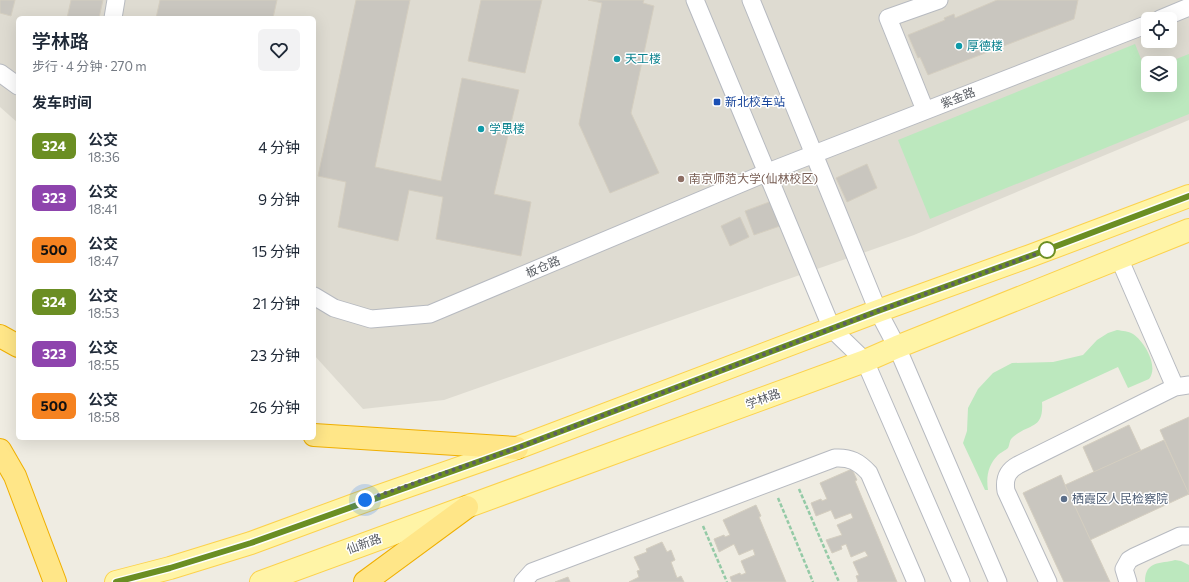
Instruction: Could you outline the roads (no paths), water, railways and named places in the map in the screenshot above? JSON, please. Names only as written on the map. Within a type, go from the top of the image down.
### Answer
[{"type":"highway","points":[[0,336],[16,345]]},
{"type":"highway","points":[[316,436],[517,448]]},
{"type":"highway","points":[[0,450],[15,476],[55,582]]},
{"type":"highway","points":[[374,578],[467,507]]},
{"type":"main road","points":[[116,582],[170,568],[251,543],[517,448],[878,311],[1189,196]]},
{"type":"main road","name":"学林路","points":[[467,507],[865,361],[1189,230]]},
{"type":"main road","name":"仙新路","points":[[261,582],[467,507]]},
{"type":"street","points":[[113,16],[116,0]]},
{"type":"street","points":[[696,0],[832,329],[865,361],[961,582]]},
{"type":"street","points":[[751,0],[878,311],[897,347],[998,582]]},
{"type":"street","points":[[925,110],[888,18],[939,0]]},
{"type":"street","points":[[1177,12],[1189,7]]},
{"type":"street","name":"紫金路","points":[[768,172],[1141,27]]},
{"type":"street","points":[[0,73],[16,85]]},
{"type":"street","name":"板仓路","points":[[316,297],[334,308],[371,319],[430,314],[768,172]]},
{"type":"street","points":[[1048,582],[1006,491],[1005,484],[1009,472],[1018,465],[1184,385],[1119,258]]},
{"type":"street","points":[[522,582],[532,572],[835,458],[849,458],[863,466],[869,473],[916,582]]},
{"type":"street","points":[[1128,582],[1124,569],[1129,560],[1180,536],[1189,536]]},
{"type":"place","name":"厚德楼","points":[[959,46]]},
{"type":"place","name":"天工楼","points":[[617,59]]},
{"type":"place","name":"新北校车站","points":[[717,102]]},
{"type":"place","name":"学思楼","points":[[481,129]]},
{"type":"place","name":"南京师范大学(仙林校区)","points":[[681,179]]},
{"type":"place","name":"栖霞区人民检察院","points":[[1064,499]]}]
